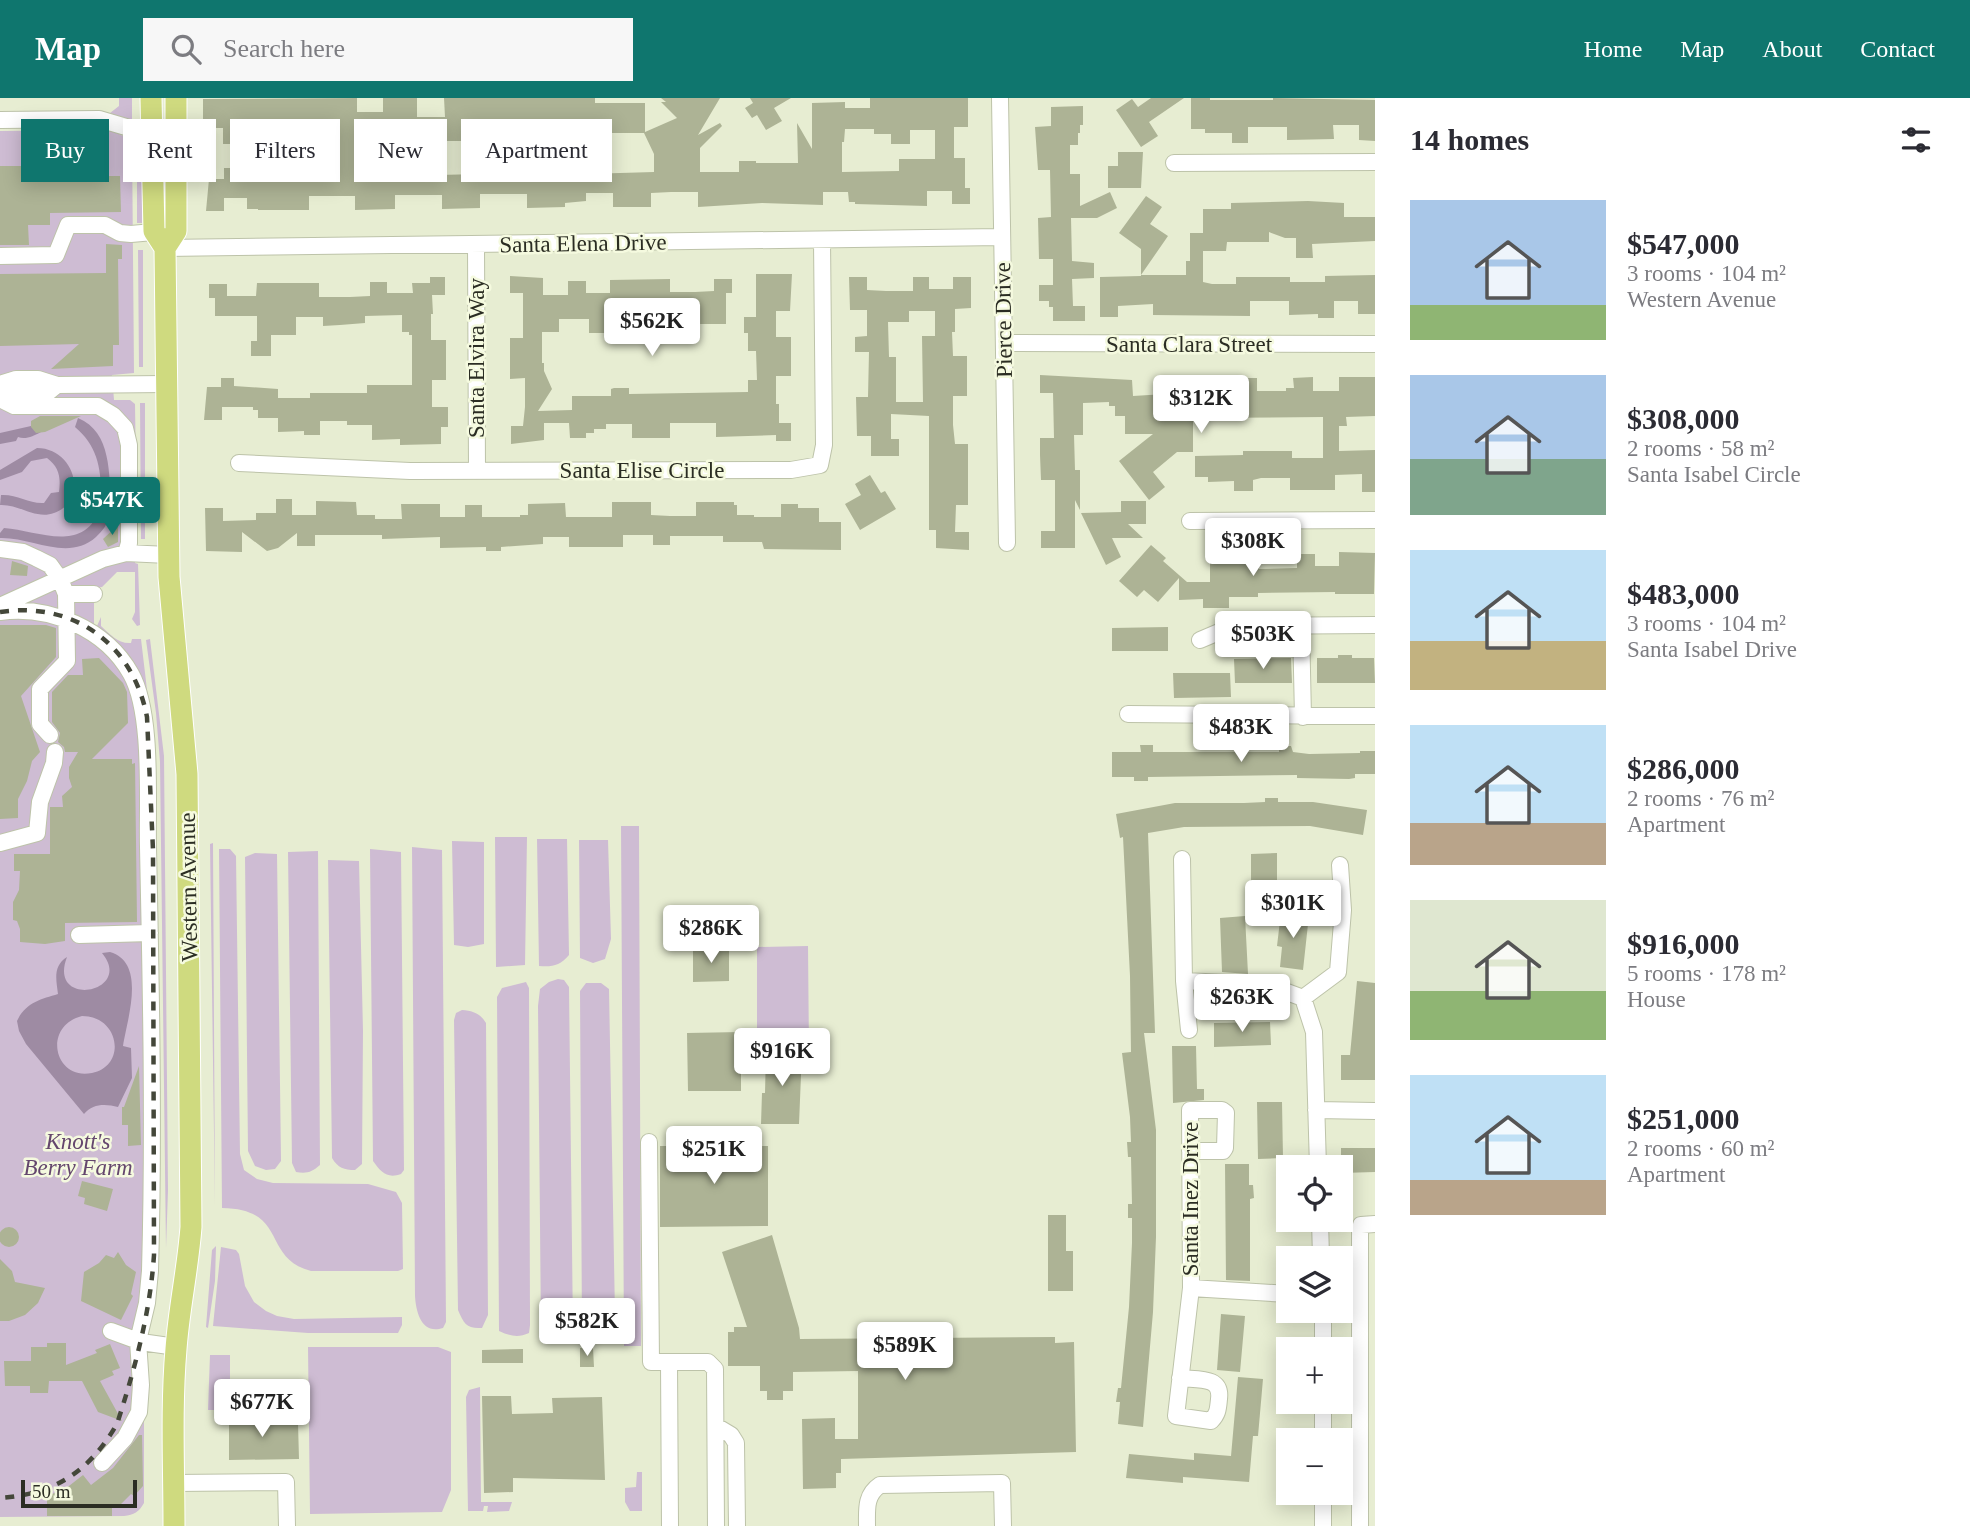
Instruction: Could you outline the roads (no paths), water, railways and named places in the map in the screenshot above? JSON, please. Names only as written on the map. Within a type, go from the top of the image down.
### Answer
[{"type":"main road","name":"Western Avenue","points":[[151,98],[151,119]]},
{"type":"main road","name":"Western Avenue","points":[[174,1526],[173,1401],[176,1347],[189,1267],[191,1227],[185,743],[172,629],[168,555],[165,236],[176,98]]},
{"type":"main road","name":"Western Avenue","points":[[157,182],[165,236]]},
{"type":"street","name":"Pierce Drive","points":[[1000,98],[1007,543]]},
{"type":"street","points":[[0,120],[99,119],[123,127]]},
{"type":"street","points":[[1174,163],[1375,162]]},
{"type":"street","name":"Santa Elena Drive","points":[[0,257],[56,256],[68,225],[105,225],[120,233],[165,236],[476,244],[1001,237]]},
{"type":"street","name":"Santa Elise Circle","points":[[239,463],[410,471],[790,470],[820,465],[824,445],[822,240]]},
{"type":"street","name":"Santa Elvira Way","points":[[476,244],[477,471]]},
{"type":"street","name":"Santa Clara Street","points":[[1004,343],[1375,344]]},
{"type":"street","points":[[126,553],[129,543],[129,444],[125,428],[113,415],[98,406],[14,406],[4,401],[2,384],[16,379],[38,379],[57,385],[166,384]]},
{"type":"street","points":[[1190,520],[1375,520]]},
{"type":"street","points":[[0,549],[23,552],[50,565],[66,594],[66,662],[40,689],[40,724],[50,735]]},
{"type":"street","points":[[0,606],[94,563],[126,553],[168,555]]},
{"type":"street","points":[[66,594],[94,594]]},
{"type":"street","points":[[0,612],[38,612],[89,632],[118,657],[131,673],[144,709],[150,933],[150,1271],[147,1303],[138,1341],[141,1385],[137,1419],[125,1438],[102,1463]]},
{"type":"street","points":[[1301,625],[1303,717]]},
{"type":"street","points":[[1200,640],[1233,626],[1375,625]]},
{"type":"street","points":[[1128,714],[1375,716]]},
{"type":"street","points":[[0,843],[37,833],[40,802],[54,763],[55,752]]},
{"type":"street","points":[[1182,859],[1184,981],[1189,1030]]},
{"type":"street","points":[[1303,998],[1338,972],[1343,910],[1339,865]]},
{"type":"street","points":[[79,935],[150,933]]},
{"type":"street","points":[[1184,981],[1268,985],[1303,998]]},
{"type":"street","points":[[1303,998],[1314,1032],[1318,1155]]},
{"type":"street","name":"Santa Inez Drive","points":[[1180,1378],[1213,1381],[1220,1390],[1217,1414],[1211,1421],[1176,1416],[1180,1378],[1191,1288],[1190,1152],[1190,1110],[1222,1110],[1226,1113],[1223,1151],[1190,1152]]},
{"type":"street","points":[[1316,1110],[1375,1111]]},
{"type":"street","points":[[649,1142],[651,1362],[708,1362],[715,1369],[716,1526]]},
{"type":"street","points":[[1360,1526],[1368,1314],[1368,1270],[1362,1225],[1375,1224]]},
{"type":"street","name":"Santa Inez Drive","points":[[1191,1288],[1276,1293]]},
{"type":"street","points":[[111,1331],[138,1341],[176,1347]]},
{"type":"street","points":[[669,1362],[670,1526]]},
{"type":"street","points":[[716,1426],[731,1434],[736,1443],[737,1526]]},
{"type":"street","points":[[174,1483],[286,1482],[287,1526]]},
{"type":"street","points":[[867,1526],[867,1502],[874,1489],[880,1485],[1002,1483],[1003,1526]]},
{"type":"street","points":[[1323,1505],[1323,1526]]},
{"type":"railway","points":[[0,612],[27,610],[52,614],[75,621],[96,633],[114,649],[129,668],[140,691],[147,717],[153,850],[154,1255],[141,1341],[117,1424],[95,1455],[69,1478],[38,1492],[0,1498]]},
{"type":"park label","name":"Knott's Berry Farm","points":[[78,1154]]}]
